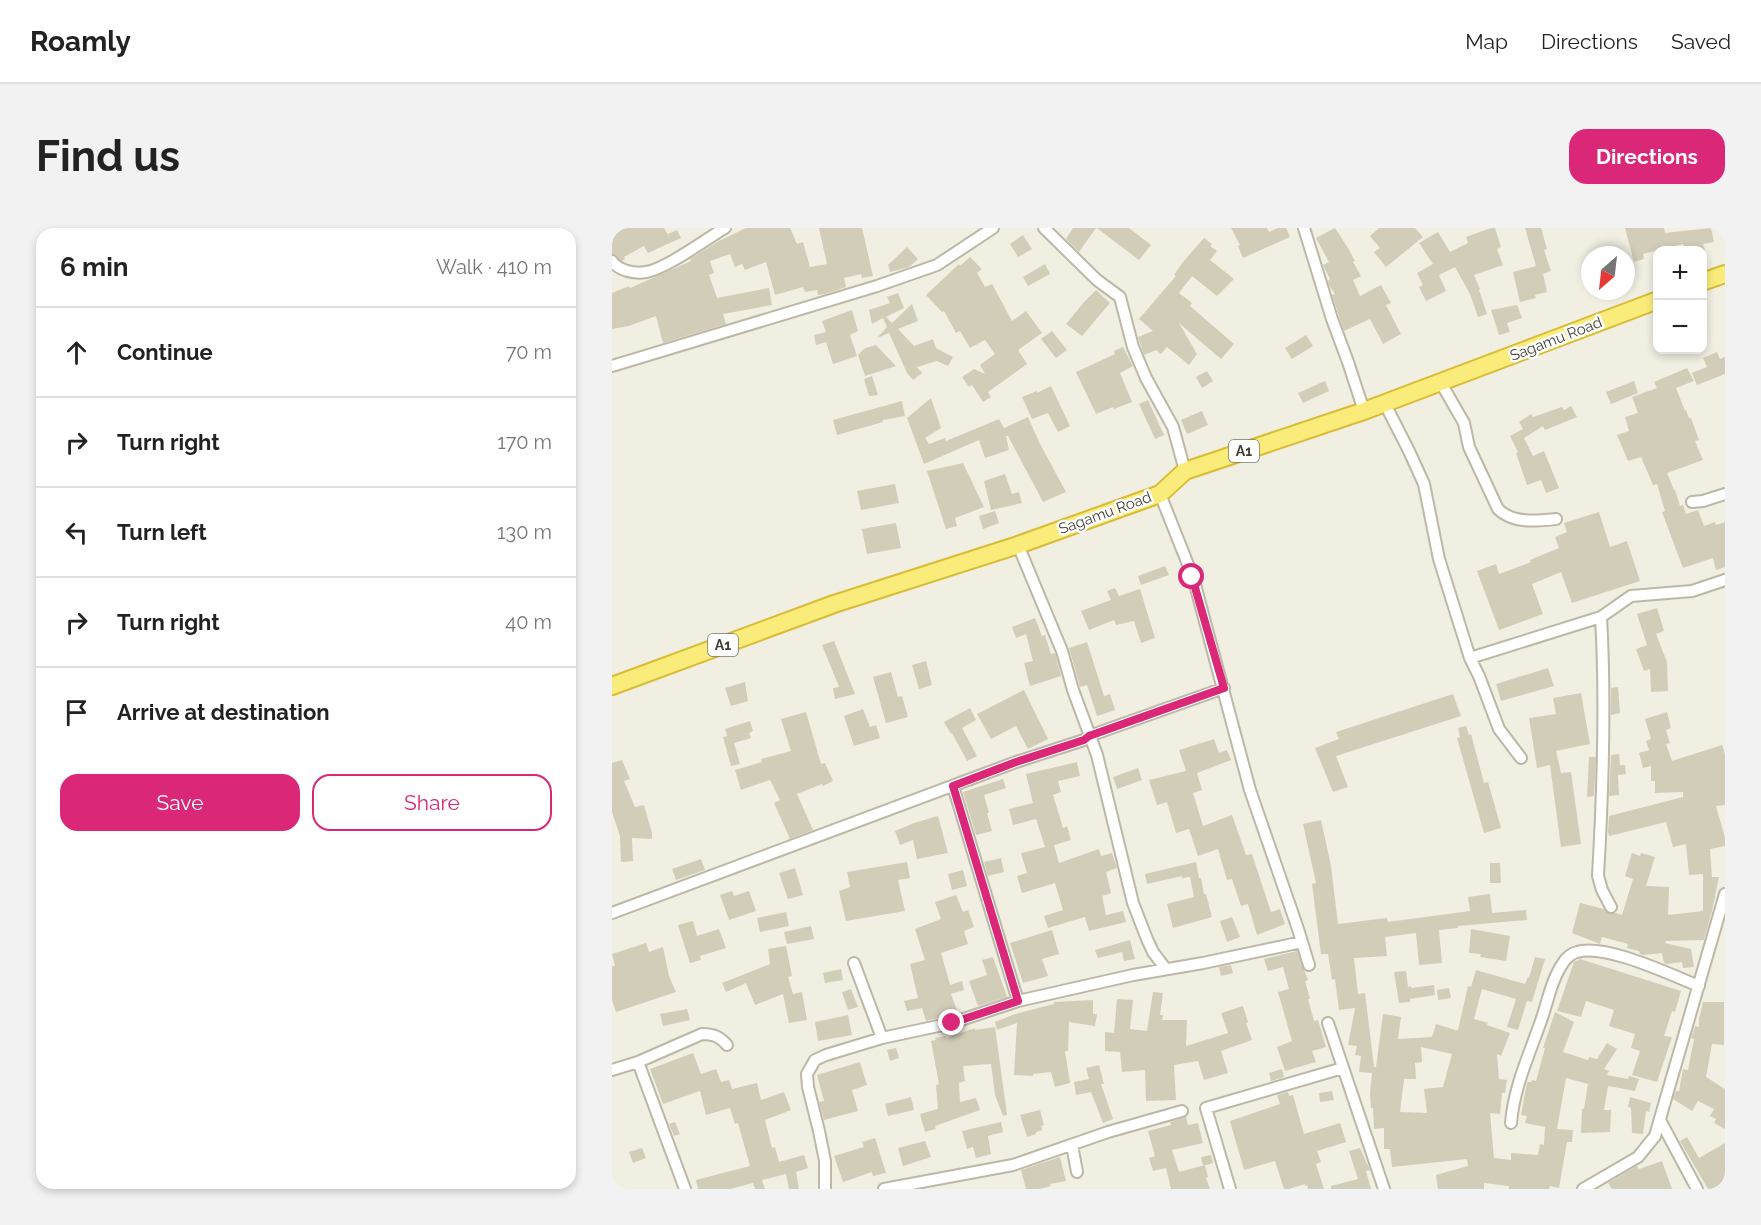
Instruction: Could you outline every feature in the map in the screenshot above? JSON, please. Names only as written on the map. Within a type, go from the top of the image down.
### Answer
[{"type":"highway","points":[[1707,280],[1725,274]]},
{"type":"highway","name":"Sagamu Road","points":[[612,686],[834,604],[1018,545],[1160,494],[1185,471],[1364,411],[1653,302]]},
{"type":"street","points":[[612,261],[635,273],[649,272],[725,228]]},
{"type":"street","points":[[612,366],[697,339],[831,302],[937,265],[993,228]]},
{"type":"street","points":[[1044,228],[1097,280],[1120,297],[1133,348],[1146,378],[1173,427],[1185,471]]},
{"type":"street","points":[[1304,228],[1332,320],[1364,411]]},
{"type":"street","points":[[1441,383],[1464,423],[1469,447],[1498,509],[1503,514],[1523,520],[1556,519]]},
{"type":"street","points":[[1384,402],[1424,484],[1439,559],[1470,658],[1499,729],[1521,758]]},
{"type":"street","points":[[1160,494],[1192,577],[1250,790],[1309,965]]},
{"type":"street","points":[[1692,502],[1725,494]]},
{"type":"street","points":[[1018,545],[1062,651],[1096,755],[1133,903],[1153,952],[1165,968]]},
{"type":"street","points":[[1470,658],[1601,617],[1631,596],[1692,591],[1725,580]]},
{"type":"street","points":[[1601,617],[1604,782],[1598,876],[1611,907]]},
{"type":"street","points":[[612,913],[1016,762],[1084,740],[1089,736],[1224,688]]},
{"type":"street","points":[[953,786],[1018,1001]]},
{"type":"street","points":[[1583,1189],[1642,1153],[1655,1136],[1725,894]]},
{"type":"street","points":[[825,1189],[825,1161],[808,1088],[807,1074],[815,1060],[882,1038],[952,1023],[1018,1001],[1165,968],[1203,963],[1302,942]]},
{"type":"street","points":[[1511,1123],[1515,1095],[1554,981],[1564,961],[1575,952],[1602,951],[1699,986]]},
{"type":"street","points":[[854,963],[882,1038]]},
{"type":"street","points":[[1328,1023],[1384,1189]]},
{"type":"street","points":[[612,1070],[638,1062],[702,1034],[714,1034],[727,1045]]},
{"type":"street","points":[[638,1062],[685,1189]]},
{"type":"street","points":[[1230,1189],[1206,1108],[1343,1068]]},
{"type":"street","points":[[884,1189],[1013,1164],[1108,1132],[1182,1111]]},
{"type":"street","points":[[1660,1120],[1696,1189]]},
{"type":"street","points":[[1072,1145],[1077,1172]]},
{"type":"building","points":[[612,228],[664,228],[672,242],[648,253],[644,246],[624,257],[622,261],[612,254]]},
{"type":"building","points":[[746,228],[790,228],[797,244],[803,242],[810,267],[827,264],[819,228],[862,228],[873,276],[862,278],[861,274],[844,278],[846,287],[825,294],[818,295],[817,290],[805,292],[803,287],[775,295],[766,262],[745,270],[742,264],[735,267],[730,254],[710,261],[714,273],[709,275],[717,298],[769,288],[772,305],[723,314],[726,324],[663,343],[656,316],[629,326],[612,329],[612,293],[629,286],[630,288],[691,261],[690,259],[719,241]]},
{"type":"building","points":[[1073,228],[1096,228],[1079,252],[1066,239]]},
{"type":"building","points":[[1097,228],[1129,228],[1151,245],[1139,260]]},
{"type":"building","points":[[1231,228],[1267,228],[1269,232],[1278,228],[1286,228],[1290,237],[1243,258],[1238,246],[1240,245]]},
{"type":"building","points":[[1335,228],[1348,248],[1361,276],[1353,280],[1360,296],[1381,285],[1391,303],[1386,305],[1401,334],[1383,344],[1370,319],[1344,331],[1332,295],[1335,294],[1329,285],[1330,279],[1323,265],[1329,262],[1316,238]]},
{"type":"building","points":[[1379,228],[1415,228],[1423,237],[1386,267],[1374,252],[1380,248],[1370,236]]},
{"type":"building","points":[[1495,228],[1501,247],[1497,249],[1503,265],[1474,275],[1487,314],[1478,317],[1470,294],[1455,267],[1439,275],[1446,291],[1426,301],[1419,287],[1423,285],[1417,273],[1433,264],[1419,243],[1438,232],[1450,252],[1468,243],[1466,237]]},
{"type":"building","points":[[1525,228],[1541,228],[1547,249],[1544,250],[1551,271],[1543,274],[1547,292],[1535,295],[1536,298],[1520,302],[1513,272],[1536,266]]},
{"type":"building","points":[[1625,228],[1664,228],[1665,233],[1711,228],[1714,242],[1703,244],[1704,246],[1684,246],[1683,244],[1653,246],[1653,252],[1643,254],[1644,259],[1635,262],[1635,246],[1630,246]]},
{"type":"building","points":[[677,230],[681,238],[672,242],[668,234]]},
{"type":"building","points":[[1023,235],[1032,249],[1018,257],[1010,244]]},
{"type":"building","points":[[1204,238],[1217,251],[1210,260],[1234,279],[1217,296],[1192,276],[1179,293],[1192,303],[1190,306],[1234,344],[1221,359],[1179,323],[1197,354],[1189,365],[1167,347],[1161,354],[1156,350],[1144,355],[1138,337],[1153,331],[1139,319],[1176,276],[1174,275],[1183,262]]},
{"type":"building","points":[[907,247],[918,259],[909,267],[890,272],[888,265]]},
{"type":"building","points":[[970,257],[982,269],[977,273],[985,287],[992,284],[1012,321],[1026,311],[1042,333],[1018,350],[1027,364],[988,392],[991,397],[983,402],[972,385],[969,387],[962,377],[974,369],[985,374],[980,365],[995,354],[985,340],[970,348],[960,331],[956,333],[944,311],[942,312],[926,295],[959,264],[960,266]]},
{"type":"building","points":[[1045,264],[1050,274],[1028,286],[1023,277]]},
{"type":"building","points":[[1096,290],[1110,303],[1082,336],[1066,324]]},
{"type":"building","points":[[898,293],[904,308],[886,317],[892,323],[912,304],[918,321],[898,329],[914,346],[933,339],[936,348],[953,357],[948,366],[937,361],[917,367],[922,373],[913,380],[907,373],[889,333],[877,338],[887,327],[883,318],[872,324],[869,310],[890,303],[887,297]]},
{"type":"building","points":[[1517,305],[1522,318],[1507,323],[1510,332],[1499,335],[1491,310]]},
{"type":"building","points":[[852,310],[858,331],[850,335],[857,356],[833,364],[826,342],[816,345],[814,335],[826,332],[822,321]]},
{"type":"building","points":[[1052,331],[1067,350],[1056,358],[1041,339]]},
{"type":"building","points":[[1306,335],[1313,346],[1292,359],[1285,348]]},
{"type":"building","points":[[876,345],[896,366],[865,376],[858,355],[865,348]]},
{"type":"building","points":[[1123,347],[1133,366],[1120,373],[1132,402],[1096,414],[1076,372],[1115,354],[1114,351]]},
{"type":"building","points":[[1717,352],[1720,359],[1725,357],[1725,374],[1697,385],[1692,373],[1707,367],[1703,358]]},
{"type":"building","points":[[1687,368],[1694,381],[1676,388],[1685,411],[1691,418],[1699,440],[1695,441],[1703,460],[1667,473],[1680,506],[1683,505],[1686,514],[1698,510],[1704,526],[1715,522],[1716,525],[1725,522],[1725,567],[1716,570],[1713,558],[1683,568],[1662,512],[1665,511],[1657,484],[1653,485],[1641,457],[1628,461],[1617,435],[1629,431],[1625,417],[1638,413],[1632,397],[1657,388],[1654,382]]},
{"type":"building","points":[[1207,371],[1213,381],[1202,388],[1196,377]]},
{"type":"building","points":[[872,376],[878,395],[869,396],[864,379]]},
{"type":"building","points":[[1325,381],[1329,391],[1303,403],[1298,393]]},
{"type":"building","points":[[1634,381],[1638,393],[1611,404],[1606,392]]},
{"type":"building","points":[[1051,386],[1070,426],[1058,432],[1048,413],[1032,419],[1022,397]]},
{"type":"building","points":[[931,398],[941,428],[925,438],[929,444],[945,438],[946,441],[999,419],[1004,428],[1028,417],[1066,492],[1043,502],[1008,436],[1006,436],[1009,450],[985,458],[979,440],[924,464],[907,418]]},
{"type":"building","points":[[1148,400],[1164,435],[1155,439],[1139,404]]},
{"type":"building","points":[[902,401],[905,416],[883,420],[883,422],[837,435],[833,420]]},
{"type":"building","points":[[1571,406],[1577,417],[1545,430],[1543,426],[1524,438],[1533,456],[1544,451],[1559,488],[1546,493],[1541,480],[1527,485],[1516,453],[1518,452],[1510,436],[1523,429],[1519,422],[1531,414],[1533,417],[1562,407],[1564,410]]},
{"type":"building","points":[[1202,411],[1208,425],[1187,434],[1181,420]]},
{"type":"building","points":[[963,463],[984,507],[955,518],[957,526],[946,529],[927,471]]},
{"type":"building","points":[[1005,474],[1012,494],[1019,492],[1022,503],[991,510],[984,481]]},
{"type":"building","points":[[895,484],[899,503],[861,510],[857,491]]},
{"type":"building","points":[[995,511],[999,523],[983,529],[979,516]]},
{"type":"building","points":[[1599,512],[1610,547],[1627,541],[1640,581],[1572,603],[1561,572],[1532,584],[1543,614],[1499,630],[1477,571],[1496,564],[1499,574],[1531,562],[1530,560],[1559,548],[1555,537],[1567,532],[1564,523]]},
{"type":"building","points":[[896,523],[901,548],[867,554],[862,529]]},
{"type":"building","points":[[1165,566],[1169,575],[1141,585],[1138,576]]},
{"type":"building","points":[[1115,588],[1119,596],[1140,589],[1155,638],[1141,643],[1134,621],[1116,625],[1114,620],[1089,630],[1081,611],[1111,600],[1107,591]]},
{"type":"building","points":[[1657,608],[1664,631],[1656,634],[1667,662],[1668,691],[1651,692],[1650,669],[1644,671],[1636,649],[1647,645],[1637,614]]},
{"type":"building","points":[[1035,618],[1042,636],[1045,635],[1051,654],[1055,653],[1061,676],[1030,686],[1024,663],[1033,661],[1026,634],[1016,638],[1012,627]]},
{"type":"building","points":[[834,641],[855,694],[835,699],[833,688],[839,687],[822,645]]},
{"type":"building","points":[[1087,642],[1104,696],[1110,694],[1115,710],[1097,716],[1087,685],[1080,687],[1069,648]]},
{"type":"building","points":[[926,661],[932,685],[919,689],[912,665]]},
{"type":"building","points":[[1548,668],[1554,686],[1501,701],[1496,684]]},
{"type":"building","points":[[891,672],[898,697],[902,696],[908,717],[886,723],[873,677]]},
{"type":"building","points":[[745,682],[748,701],[731,706],[725,688]]},
{"type":"building","points":[[1618,687],[1620,713],[1611,715],[1611,688]]},
{"type":"building","points":[[1024,690],[1048,739],[1028,749],[1016,726],[991,739],[977,714]]},
{"type":"building","points":[[1581,693],[1590,744],[1556,751],[1561,773],[1571,772],[1581,844],[1561,847],[1550,765],[1537,768],[1529,718],[1556,714],[1553,698]]},
{"type":"building","points":[[1453,694],[1461,716],[1336,756],[1348,787],[1333,792],[1315,748],[1339,739],[1336,732]]},
{"type":"building","points":[[970,708],[976,720],[962,728],[977,756],[967,761],[944,722]]},
{"type":"building","points":[[863,709],[870,727],[876,725],[880,738],[854,746],[844,716]]},
{"type":"building","points":[[806,712],[821,764],[825,763],[833,781],[797,794],[813,830],[790,839],[774,803],[780,800],[770,780],[741,790],[735,770],[762,762],[761,759],[791,751],[781,719]]},
{"type":"building","points":[[1667,712],[1671,728],[1666,730],[1670,743],[1666,744],[1672,761],[1722,745],[1725,754],[1725,805],[1716,806],[1725,846],[1710,849],[1712,877],[1719,877],[1704,940],[1666,941],[1665,943],[1691,949],[1694,967],[1683,968],[1682,962],[1664,963],[1662,953],[1643,955],[1639,951],[1627,948],[1628,944],[1602,937],[1600,944],[1572,933],[1580,903],[1604,909],[1610,914],[1622,915],[1633,879],[1625,876],[1632,853],[1655,857],[1646,886],[1669,887],[1668,915],[1703,911],[1703,874],[1689,875],[1686,844],[1673,847],[1666,822],[1609,836],[1608,832],[1609,816],[1683,797],[1683,792],[1655,793],[1655,781],[1651,781],[1651,766],[1643,768],[1639,753],[1649,750],[1646,741],[1651,739],[1645,719]]},
{"type":"building","points":[[750,721],[753,731],[749,733],[751,738],[734,743],[740,764],[731,766],[723,737],[727,736],[725,729]]},
{"type":"building","points":[[1466,726],[1469,735],[1471,734],[1484,783],[1488,782],[1501,828],[1484,833],[1457,738],[1460,737],[1458,728]]},
{"type":"building","points":[[1214,739],[1219,753],[1227,750],[1231,760],[1197,773],[1202,790],[1193,793],[1203,826],[1232,815],[1246,855],[1252,854],[1271,912],[1280,909],[1285,924],[1257,935],[1248,904],[1241,906],[1232,879],[1227,880],[1218,849],[1198,856],[1189,829],[1176,833],[1167,802],[1157,805],[1149,780],[1186,771],[1179,750]]},
{"type":"building","points":[[1619,754],[1620,765],[1625,765],[1626,774],[1618,775],[1619,795],[1609,796],[1611,755]]},
{"type":"building","points":[[1589,757],[1596,757],[1594,796],[1587,797]]},
{"type":"building","points":[[622,760],[630,779],[624,781],[635,807],[644,805],[652,839],[632,838],[633,861],[621,862],[620,836],[612,812],[612,763]]},
{"type":"building","points":[[1077,762],[1080,776],[1058,781],[1061,792],[1053,795],[1063,828],[1067,826],[1071,840],[1054,845],[1059,863],[1099,849],[1101,856],[1112,853],[1117,868],[1106,872],[1111,893],[1102,896],[1106,915],[1123,911],[1126,922],[1089,931],[1085,917],[1048,928],[1044,916],[1063,910],[1055,883],[1022,893],[1017,876],[1027,873],[1021,853],[1045,847],[1036,819],[1013,825],[1009,809],[1033,803],[1026,774]]},
{"type":"building","points":[[1138,768],[1142,780],[1117,789],[1113,777]]},
{"type":"building","points":[[1003,779],[1006,788],[984,795],[992,831],[976,835],[963,792]]},
{"type":"building","points":[[938,816],[948,853],[917,859],[913,840],[900,845],[895,831]]},
{"type":"building","points":[[1321,820],[1331,866],[1338,924],[1387,918],[1388,922],[1470,911],[1468,897],[1490,894],[1492,913],[1526,910],[1527,920],[1458,926],[1458,928],[1439,930],[1442,963],[1419,965],[1416,933],[1385,937],[1387,956],[1354,958],[1358,994],[1365,993],[1374,1067],[1376,1067],[1383,1014],[1401,1017],[1398,1039],[1432,1037],[1436,1024],[1458,1030],[1468,986],[1471,987],[1476,970],[1525,984],[1535,957],[1545,959],[1532,1002],[1527,1001],[1518,1030],[1507,1027],[1516,999],[1482,989],[1474,1019],[1510,1033],[1501,1056],[1497,1054],[1499,1079],[1507,1080],[1505,1093],[1502,1093],[1500,1114],[1490,1113],[1494,1158],[1511,1160],[1511,1153],[1538,1155],[1540,1144],[1544,1145],[1545,1127],[1525,1123],[1527,1116],[1521,1115],[1527,1082],[1536,1081],[1545,1048],[1543,1048],[1555,1012],[1574,1022],[1563,1052],[1588,1060],[1589,1057],[1597,1059],[1607,1043],[1617,1049],[1604,1069],[1609,1071],[1607,1075],[1639,1079],[1635,1091],[1608,1086],[1604,1110],[1611,1110],[1610,1132],[1581,1133],[1582,1109],[1584,1109],[1588,1084],[1566,1078],[1557,1129],[1573,1130],[1572,1142],[1567,1142],[1559,1188],[1550,1186],[1549,1189],[1509,1189],[1509,1186],[1484,1183],[1484,1189],[1438,1189],[1436,1175],[1468,1166],[1467,1159],[1392,1167],[1390,1149],[1384,1149],[1384,1128],[1374,1129],[1370,1093],[1372,1073],[1359,1072],[1361,1056],[1355,1055],[1357,1046],[1348,1045],[1355,1008],[1339,1010],[1335,979],[1332,980],[1328,954],[1321,954],[1312,884],[1316,883],[1303,824]],"holes":[[[1421,1047],[1452,1054],[1443,1087],[1424,1089],[1427,1113],[1400,1112],[1404,1079],[1416,1079],[1415,1063],[1422,1062]]]},
{"type":"building","points":[[1001,858],[1004,872],[988,876],[984,862]]},
{"type":"building","points":[[701,859],[705,870],[676,880],[672,869]]},
{"type":"building","points":[[907,862],[910,878],[898,880],[905,911],[846,921],[839,891],[850,887],[847,872]]},
{"type":"building","points":[[1196,862],[1212,917],[1173,928],[1167,904],[1194,897],[1190,877],[1182,878],[1182,876],[1147,884],[1145,874]]},
{"type":"building","points":[[1490,863],[1500,863],[1501,883],[1490,883]]},
{"type":"building","points":[[795,868],[803,895],[788,899],[779,873]]},
{"type":"building","points":[[963,870],[967,886],[952,890],[948,874]]},
{"type":"building","points":[[732,891],[734,896],[749,891],[756,911],[729,920],[720,895]]},
{"type":"building","points":[[956,895],[963,912],[968,910],[974,927],[964,931],[968,944],[941,953],[950,985],[962,981],[964,990],[951,994],[958,1013],[926,1021],[922,1008],[907,1011],[904,1001],[918,998],[910,964],[925,960],[915,929],[941,919],[935,902]]},
{"type":"building","points":[[786,912],[789,926],[760,932],[757,918]]},
{"type":"building","points":[[1232,917],[1240,937],[1227,942],[1220,921]]},
{"type":"building","points":[[693,921],[697,936],[719,929],[726,948],[700,956],[701,960],[690,963],[678,925]]},
{"type":"building","points":[[811,926],[814,939],[787,944],[784,932]]},
{"type":"building","points":[[1471,929],[1510,936],[1506,961],[1469,953]]},
{"type":"building","points":[[1052,930],[1059,954],[1042,959],[1048,976],[1023,983],[1010,943]]},
{"type":"building","points":[[1130,940],[1135,959],[1124,961],[1122,952],[1098,958],[1095,950]]},
{"type":"building","points":[[646,943],[649,952],[663,947],[669,976],[676,992],[616,1012],[612,1000],[612,966],[615,966],[612,954]]},
{"type":"building","points":[[786,946],[792,976],[788,977],[793,994],[802,992],[807,1020],[789,1023],[783,994],[755,1005],[746,983],[726,992],[722,983],[770,964],[768,949]]},
{"type":"building","points":[[1297,951],[1308,980],[1305,981],[1314,1021],[1318,1020],[1326,1047],[1312,1051],[1316,1062],[1285,1071],[1277,1047],[1292,1041],[1278,992],[1289,989],[1283,967],[1268,971],[1264,959]]},
{"type":"building","points":[[993,957],[1007,997],[978,1006],[969,981],[987,975],[982,960]]},
{"type":"building","points":[[1580,959],[1681,991],[1675,1012],[1672,1011],[1664,1036],[1672,1037],[1657,1082],[1632,1075],[1640,1051],[1631,1048],[1635,1034],[1609,1026],[1614,1010],[1586,1001],[1581,1017],[1557,1011],[1574,962]]},
{"type":"building","points":[[1231,965],[1233,973],[1221,976],[1219,967]]},
{"type":"building","points":[[841,969],[843,980],[825,983],[823,973]]},
{"type":"building","points":[[1406,971],[1408,987],[1434,985],[1435,995],[1399,1003],[1394,972]]},
{"type":"building","points":[[1449,988],[1451,998],[1438,1000],[1437,990]]},
{"type":"building","points":[[851,989],[858,1007],[848,1010],[842,992]]},
{"type":"building","points":[[1153,992],[1163,993],[1160,1015],[1163,1015],[1162,1020],[1187,1020],[1186,1046],[1228,1033],[1221,1013],[1243,1006],[1252,1040],[1221,1051],[1228,1073],[1204,1080],[1198,1061],[1174,1065],[1176,1100],[1146,1101],[1145,1070],[1122,1072],[1120,1052],[1105,1051],[1105,1032],[1114,1033],[1117,999],[1133,1000],[1130,1029],[1147,1031]]},
{"type":"building","points":[[1093,1000],[1093,1014],[1097,1014],[1095,1026],[1069,1022],[1068,1051],[1065,1051],[1070,1083],[1055,1087],[1051,1072],[1033,1074],[1033,1076],[1014,1075],[1017,1023],[997,1030],[995,1022],[1015,1014],[1054,1004],[1054,1002]]},
{"type":"building","points":[[1703,1002],[1724,1002],[1724,1045],[1712,1044],[1706,1077],[1725,1089],[1725,1129],[1714,1123],[1716,1119],[1710,1116],[1714,1109],[1698,1101],[1692,1111],[1673,1099],[1676,1091],[1679,1091],[1683,1069],[1688,1070],[1694,1039],[1691,1038],[1695,1026],[1699,1027]]},
{"type":"building","points":[[687,1009],[690,1020],[663,1026],[660,1014]]},
{"type":"building","points":[[848,1015],[852,1035],[818,1041],[815,1022]]},
{"type":"building","points":[[995,1027],[1007,1115],[1003,1116],[995,1095],[991,1064],[963,1066],[965,1081],[959,1083],[960,1102],[976,1098],[980,1110],[935,1126],[936,1129],[925,1132],[920,1114],[938,1109],[936,1085],[939,1084],[931,1041],[975,1028],[975,1030]]},
{"type":"building","points":[[896,1048],[899,1058],[890,1061],[887,1050]]},
{"type":"building","points":[[693,1053],[701,1074],[716,1069],[721,1082],[729,1080],[732,1089],[757,1083],[761,1100],[784,1092],[791,1110],[765,1120],[772,1148],[775,1147],[779,1162],[804,1155],[808,1168],[796,1172],[799,1189],[789,1189],[786,1174],[762,1180],[765,1189],[755,1189],[753,1183],[730,1189],[698,1189],[696,1180],[750,1166],[738,1123],[735,1124],[730,1108],[706,1115],[700,1091],[663,1104],[650,1069]]},
{"type":"building","points":[[860,1062],[867,1085],[852,1090],[858,1111],[824,1120],[819,1102],[824,1101],[817,1075]]},
{"type":"building","points":[[1099,1065],[1104,1084],[1101,1084],[1113,1119],[1103,1123],[1091,1092],[1076,1095],[1074,1082],[1089,1079],[1086,1068]]},
{"type":"building","points":[[1282,1069],[1284,1077],[1271,1081],[1269,1073]]},
{"type":"building","points":[[1332,1091],[1334,1100],[1320,1102],[1319,1093]]},
{"type":"building","points":[[1288,1092],[1289,1096],[1293,1095],[1304,1134],[1340,1123],[1346,1142],[1317,1151],[1321,1162],[1316,1164],[1324,1189],[1308,1189],[1305,1184],[1284,1189],[1275,1161],[1244,1170],[1230,1121],[1280,1104],[1277,1095]]},
{"type":"building","points":[[911,1097],[914,1110],[888,1116],[885,1104]]},
{"type":"building","points":[[1630,1097],[1651,1103],[1649,1112],[1646,1111],[1643,1134],[1632,1133],[1631,1108],[1628,1107]]},
{"type":"building","points":[[1040,1110],[1044,1125],[1041,1126],[1042,1130],[1027,1137],[1020,1115]]},
{"type":"building","points":[[1186,1117],[1188,1125],[1198,1123],[1203,1143],[1172,1150],[1179,1172],[1205,1165],[1210,1189],[1171,1189],[1166,1168],[1153,1171],[1149,1158],[1155,1156],[1148,1131],[1171,1125],[1170,1122]]},
{"type":"building","points":[[675,1122],[680,1134],[674,1136],[669,1124]]},
{"type":"building","points":[[1001,1122],[1003,1132],[988,1136],[991,1154],[976,1158],[973,1147],[967,1149],[962,1131]]},
{"type":"building","points":[[1687,1137],[1699,1158],[1725,1143],[1725,1189],[1708,1189],[1680,1141]]},
{"type":"building","points":[[875,1138],[886,1173],[873,1176],[872,1172],[843,1182],[834,1156],[864,1147],[862,1142]]},
{"type":"building","points":[[925,1141],[931,1157],[903,1166],[898,1148]]},
{"type":"building","points":[[642,1148],[646,1158],[633,1163],[629,1152]]},
{"type":"building","points":[[1360,1148],[1370,1170],[1366,1171],[1371,1189],[1331,1189],[1331,1186],[1358,1179],[1349,1151]]},
{"type":"building","points":[[1211,1155],[1213,1163],[1203,1166],[1201,1157]]},
{"type":"building","points":[[1060,1157],[1066,1181],[1050,1184],[1051,1186],[1040,1189],[1026,1189],[1021,1170]]},
{"type":"building","points":[[1662,1161],[1672,1189],[1612,1189],[1608,1183],[1637,1166],[1639,1169]]},
{"type":"route","points":[[952,1023],[1018,1001],[953,786],[1224,688],[1192,577]]}]
